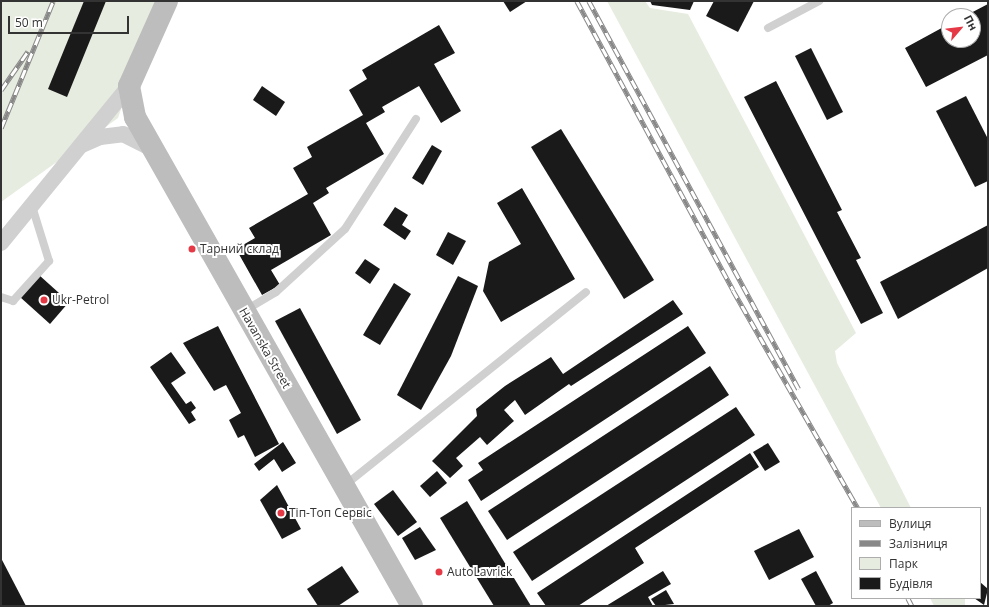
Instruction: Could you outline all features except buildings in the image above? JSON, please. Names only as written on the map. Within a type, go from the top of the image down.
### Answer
[{"type":"street","points":[[1,243],[32,206],[75,149],[129,86],[167,1]]},
{"type":"street","name":"Havanska Street","points":[[129,86],[135,117],[244,312],[412,606]]},
{"type":"street","points":[[75,149],[100,137],[115,134],[133,137],[153,149]]},
{"type":"lane","points":[[768,28],[819,1]]},
{"type":"lane","points":[[244,312],[276,292],[344,229],[416,119]]},
{"type":"lane","points":[[1,297],[13,302],[49,261],[32,206]]},
{"type":"lane","points":[[343,486],[586,292]]},
{"type":"green space","points":[[1,1],[157,1],[118,118],[1,202]]},
{"type":"green space","points":[[607,1],[645,1],[650,8],[688,14],[856,333],[835,351],[837,363],[910,507],[880,507]]},
{"type":"green space","points":[[930,599],[965,599],[965,606],[934,606]]},
{"type":"railway","points":[[1,128],[53,1]]},
{"type":"railway","points":[[577,1],[733,290],[857,507]]},
{"type":"railway","points":[[589,1],[799,389]]},
{"type":"railway","points":[[1,90],[28,51]]},
{"type":"railway","points":[[908,599],[912,606]]},
{"type":"place","name":"Тарний склад","points":[[192,249]]},
{"type":"place","name":"Ukr-Petrol","points":[[44,300]]},
{"type":"place","name":"Тіп-Топ Сервіс","points":[[281,513]]},
{"type":"place","name":"AutoLavrick","points":[[439,572]]}]
